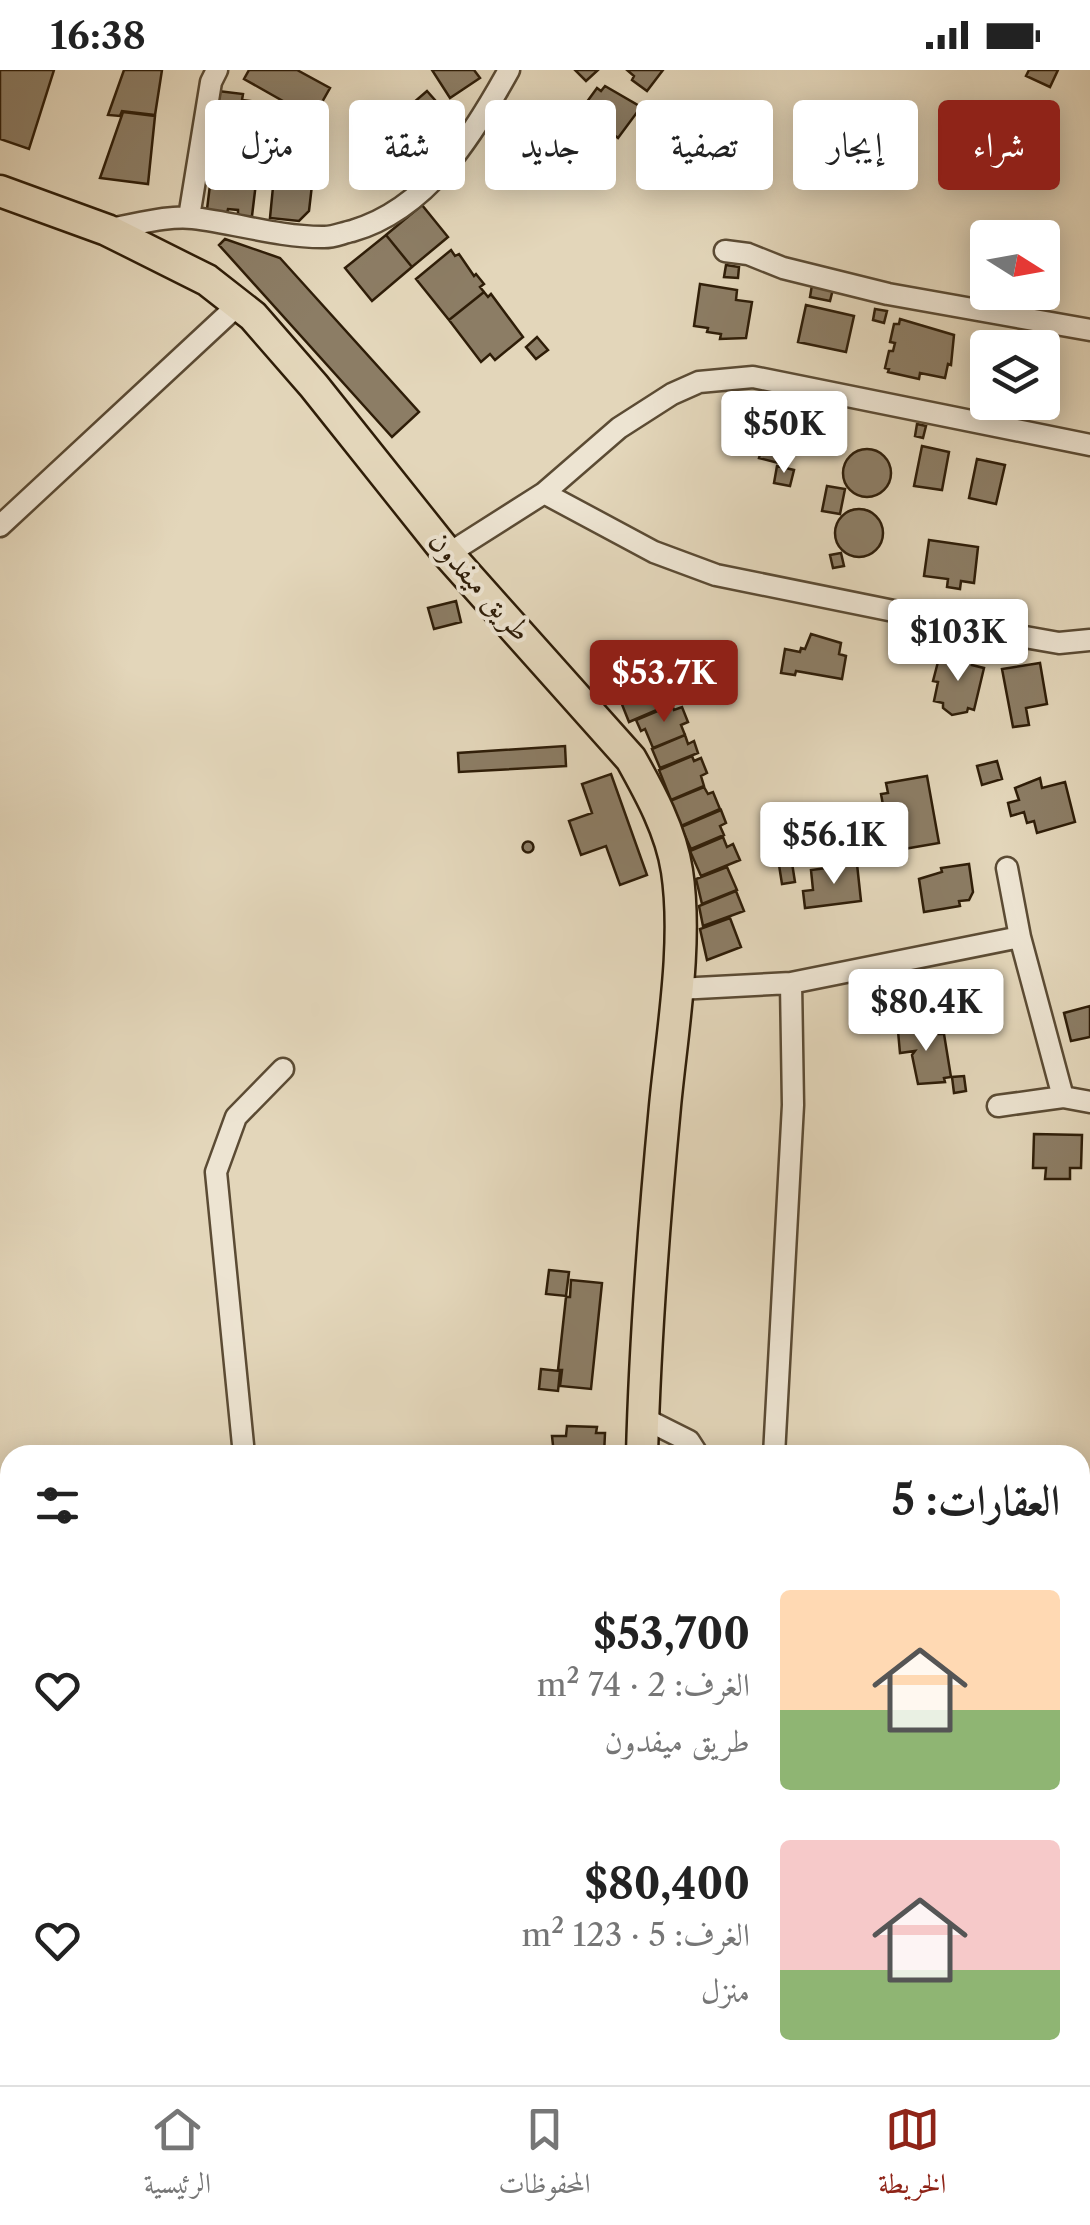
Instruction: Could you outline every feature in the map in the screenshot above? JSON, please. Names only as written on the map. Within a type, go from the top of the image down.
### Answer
[{"type":"main road","name":"طريق ميفدون","points":[[0,192],[107,230],[207,280],[254,316],[448,554],[598,719],[631,759],[648,789],[662,819],[677,870],[678,990],[652,1262],[642,1445]]},
{"type":"street","points":[[188,217],[210,82],[217,70]]},
{"type":"street","points":[[107,230],[188,217],[280,234],[327,238],[363,227],[396,212],[436,176],[480,123],[509,70]]},
{"type":"street","points":[[726,251],[888,294],[1090,330]]},
{"type":"street","points":[[0,526],[239,304]]},
{"type":"street","points":[[448,554],[544,493],[619,428],[698,382],[752,377],[1090,446]]},
{"type":"street","points":[[544,493],[654,552],[716,575],[1002,633],[1058,642],[1090,640]]},
{"type":"street","points":[[1007,868],[1020,937],[1063,1096]]},
{"type":"street","points":[[678,990],[791,982],[1020,937]]},
{"type":"street","points":[[775,1445],[793,1105],[791,982]]},
{"type":"street","points":[[243,1445],[216,1172],[236,1116],[283,1069]]},
{"type":"street","points":[[998,1106],[1063,1096],[1090,1102]]},
{"type":"street","points":[[643,1418],[692,1445]]},
{"type":"building","points":[[0,70],[54,70],[29,149],[0,139]]},
{"type":"building","points":[[124,70],[162,70],[155,115],[122,111],[120,116],[108,115]]},
{"type":"building","points":[[249,70],[297,70],[330,88],[323,100],[281,100],[244,79]]},
{"type":"building","points":[[432,70],[474,70],[480,78],[450,98]]},
{"type":"building","points":[[575,70],[598,70],[586,81]]},
{"type":"building","points":[[627,70],[663,70],[647,91],[632,80],[634,76]]},
{"type":"building","points":[[1029,70],[1058,70],[1050,87],[1026,76]]},
{"type":"building","points":[[605,86],[636,104],[636,114],[618,138],[616,100],[588,100],[597,88],[601,91]]},
{"type":"building","points":[[218,91],[243,94],[242,100],[217,100]]},
{"type":"building","points":[[427,91],[435,100],[416,100]]},
{"type":"building","points":[[123,112],[155,116],[148,184],[100,178]]},
{"type":"building","points":[[209,190],[255,190],[252,216],[245,218],[238,210],[220,213],[207,209]]},
{"type":"building","points":[[273,190],[311,190],[309,211],[299,221],[270,218]]},
{"type":"building","points":[[422,205],[448,237],[412,267],[386,235]]},
{"type":"building","points":[[386,235],[412,267],[372,301],[345,268]]},
{"type":"building","points":[[225,239],[280,258],[419,412],[392,437],[219,245]]},
{"type":"building","points":[[451,250],[484,284],[480,287],[484,292],[449,320],[416,279]]},
{"type":"building","points":[[726,265],[739,267],[738,278],[724,277]]},
{"type":"building","points":[[700,284],[737,290],[736,300],[752,302],[746,338],[720,339],[721,334],[694,326]]},
{"type":"building","points":[[812,285],[833,289],[830,301],[810,297]]},
{"type":"building","points":[[484,292],[488,297],[491,294],[523,337],[495,360],[490,354],[481,362],[449,320]]},
{"type":"building","points":[[806,305],[854,316],[846,352],[798,342]]},
{"type":"building","points":[[875,309],[887,311],[884,323],[873,320]]},
{"type":"building","points":[[900,319],[954,335],[951,365],[948,364],[945,378],[920,373],[919,379],[888,372],[885,368],[895,343],[890,342],[894,324],[899,324]]},
{"type":"building","points":[[537,337],[548,350],[536,359],[526,347]]},
{"type":"building","points":[[754,412],[776,418],[777,413],[793,417],[782,464],[759,458],[762,447],[746,444]]},
{"type":"building","points":[[917,424],[926,426],[923,438],[915,436]]},
{"type":"building","points":[[922,446],[949,452],[942,490],[914,486]]},
{"type":"building","points":[[867,449],[884,456],[891,473],[884,490],[867,497],[850,490],[843,473],[850,456]]},
{"type":"building","points":[[977,459],[1005,465],[996,504],[969,498]]},
{"type":"building","points":[[777,466],[794,470],[790,486],[774,483]]},
{"type":"building","points":[[827,486],[845,489],[840,514],[822,511]]},
{"type":"building","points":[[859,509],[876,516],[883,533],[876,550],[859,557],[842,550],[835,533],[842,516]]},
{"type":"building","points":[[929,540],[978,547],[974,583],[961,581],[960,589],[947,587],[948,579],[924,576]]},
{"type":"building","points":[[841,553],[844,566],[833,568],[830,555]]},
{"type":"building","points":[[456,601],[461,622],[434,629],[428,608]]},
{"type":"building","points":[[811,634],[841,643],[839,654],[846,656],[842,679],[796,671],[795,675],[781,673],[785,649],[800,652]]},
{"type":"building","points":[[959,655],[974,659],[972,665],[984,668],[974,710],[968,708],[967,712],[952,715],[943,703],[934,701],[938,682],[933,681],[939,658],[957,662]]},
{"type":"building","points":[[602,657],[636,666],[652,661],[659,676],[654,679],[657,685],[620,701]]},
{"type":"building","points":[[1040,663],[1047,704],[1026,708],[1029,725],[1013,727],[1002,669]]},
{"type":"building","points":[[662,677],[669,693],[676,690],[680,700],[629,722],[621,702],[658,686],[655,680]]},
{"type":"building","points":[[672,705],[674,710],[682,707],[688,722],[681,725],[685,735],[653,748],[645,729],[641,731],[636,720]]},
{"type":"building","points":[[685,735],[688,744],[694,741],[698,753],[660,768],[652,749]]},
{"type":"building","points":[[565,746],[566,766],[459,772],[458,753]]},
{"type":"building","points":[[692,756],[694,761],[701,758],[707,773],[701,776],[704,786],[671,800],[659,770]]},
{"type":"building","points":[[997,761],[1002,779],[982,785],[977,766]]},
{"type":"building","points":[[611,774],[647,875],[620,885],[606,846],[581,855],[569,821],[592,813],[582,784]]},
{"type":"building","points":[[927,776],[939,843],[898,850],[897,841],[890,842],[886,821],[893,820],[892,815],[885,816],[881,794],[888,793],[886,783]]},
{"type":"building","points":[[1040,778],[1042,788],[1065,782],[1075,822],[1037,833],[1034,821],[1027,823],[1024,812],[1011,816],[1008,803],[1019,800],[1015,788]]},
{"type":"building","points":[[704,787],[708,794],[713,792],[720,809],[681,826],[670,801]]},
{"type":"building","points":[[721,810],[726,823],[720,826],[724,835],[691,849],[681,827]]},
{"type":"building","points":[[723,837],[727,847],[733,844],[740,860],[701,876],[690,851]]},
{"type":"building","points":[[528,841],[534,847],[528,853],[522,847]]},
{"type":"building","points":[[792,863],[795,882],[782,884],[779,865]]},
{"type":"building","points":[[857,864],[861,901],[805,908],[803,891],[813,890],[811,870]]},
{"type":"building","points":[[969,864],[973,892],[969,900],[959,901],[960,906],[924,912],[919,879],[942,872],[941,868]]},
{"type":"building","points":[[727,867],[737,890],[702,904],[696,879]]},
{"type":"building","points":[[736,891],[744,911],[703,926],[699,906]]},
{"type":"building","points":[[730,918],[741,947],[707,960],[700,929]]},
{"type":"building","points":[[1090,1006],[1090,1037],[1071,1041],[1064,1013]]},
{"type":"building","points":[[938,1028],[939,1034],[944,1034],[951,1077],[944,1078],[945,1082],[918,1084],[912,1055],[915,1051],[900,1053],[898,1031]]},
{"type":"building","points":[[964,1076],[966,1091],[954,1093],[952,1077]]},
{"type":"building","points":[[1034,1134],[1082,1135],[1081,1168],[1070,1168],[1070,1179],[1045,1179],[1046,1168],[1033,1168]]},
{"type":"building","points":[[549,1270],[569,1272],[566,1296],[546,1294]]},
{"type":"building","points":[[571,1280],[602,1283],[591,1389],[560,1386],[562,1370],[558,1370]]},
{"type":"building","points":[[541,1369],[560,1371],[558,1391],[539,1389]]},
{"type":"building","points":[[567,1426],[597,1427],[596,1433],[605,1433],[604,1445],[553,1445],[552,1436],[566,1436]]}]
